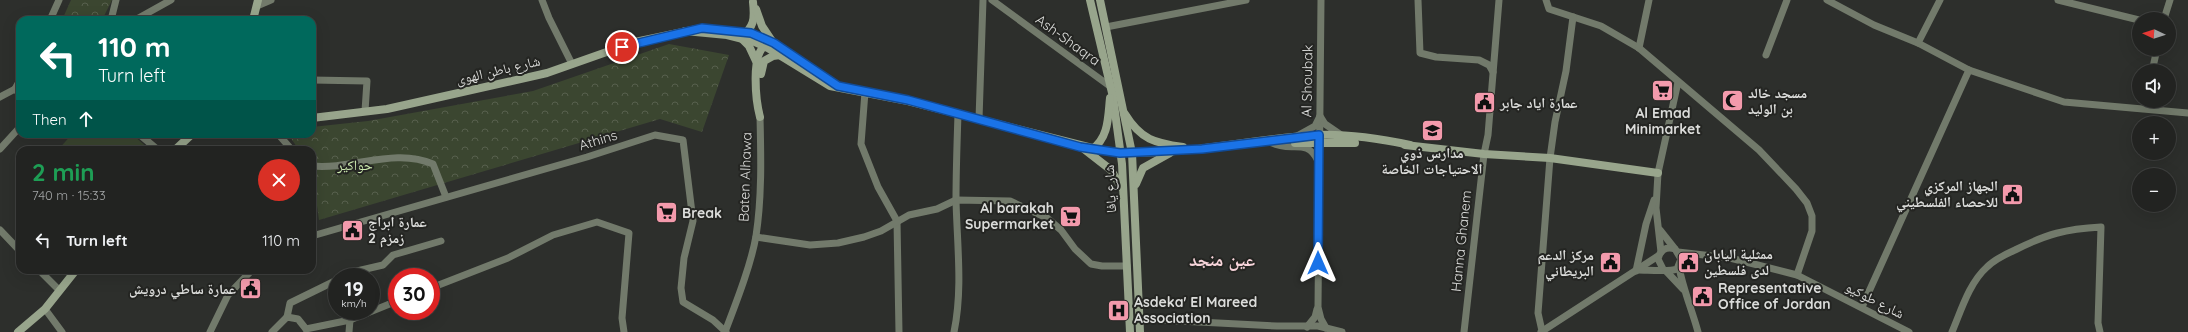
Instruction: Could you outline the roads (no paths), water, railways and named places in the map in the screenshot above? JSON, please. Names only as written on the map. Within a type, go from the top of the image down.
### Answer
[{"type":"main road","name":"شارع يافا","points":[[1090,0],[1111,87],[1120,153],[1124,195],[1130,332]]},
{"type":"main road","name":"شارع يافا","points":[[1100,0],[1132,153],[1140,332]]},
{"type":"main road","points":[[741,38],[752,28],[754,19],[752,1]]},
{"type":"main road","points":[[752,1],[764,30],[774,43]]},
{"type":"main road","points":[[254,16],[257,3]]},
{"type":"main road","points":[[685,31],[708,28],[748,32],[774,43],[838,86]]},
{"type":"main road","points":[[685,31],[741,38],[764,46],[825,83],[908,100],[1092,149],[1120,153],[1174,151],[1293,138],[1410,145]]},
{"type":"main road","name":"شارع باطن الهوى","points":[[316,118],[387,109],[547,73],[635,42],[685,31]]},
{"type":"main road","points":[[741,38],[752,50],[756,66]]},
{"type":"main road","points":[[760,117],[757,104],[757,56],[764,46],[774,43]]},
{"type":"main road","points":[[760,117],[762,64],[770,57],[780,55]]},
{"type":"main road","points":[[1092,149],[1102,140],[1105,134],[1111,87]]},
{"type":"main road","points":[[1123,110],[1137,130],[1158,143],[1202,149]]},
{"type":"main road","points":[[1255,143],[1346,137],[1484,154],[1550,158],[1658,173]]},
{"type":"main road","points":[[180,146],[188,138]]},
{"type":"main road","points":[[1080,147],[1111,170],[1116,177],[1124,195]]},
{"type":"main road","points":[[1134,190],[1143,168],[1174,151]]},
{"type":"main road","points":[[18,332],[45,309],[73,274]]},
{"type":"street","points":[[52,16],[59,0]]},
{"type":"street","points":[[112,16],[116,0]]},
{"type":"street","points":[[142,16],[171,0]]},
{"type":"street","points":[[257,3],[271,0]]},
{"type":"street","points":[[542,0],[549,18],[572,64]]},
{"type":"street","points":[[979,119],[983,0]]},
{"type":"street","name":"Ash-Shaqra","points":[[992,0],[1111,87]]},
{"type":"street","points":[[1106,27],[1246,0]]},
{"type":"street","name":"Al Shoubak","points":[[1306,327],[1316,316],[1318,307],[1321,0]]},
{"type":"street","points":[[1418,0],[1420,53],[1436,57],[1479,60],[1489,65],[1494,72]]},
{"type":"street","name":"Hanna Ghanem","points":[[1464,332],[1484,154],[1488,135],[1499,0]]},
{"type":"street","points":[[1546,0],[1549,9],[1601,26],[1639,48],[1759,150],[1807,203],[1812,216],[1812,231],[1797,275]]},
{"type":"street","points":[[1639,48],[1649,0]]},
{"type":"street","points":[[1766,55],[1787,0]]},
{"type":"street","points":[[1827,0],[1874,25],[1918,43],[1969,70],[2064,102],[2188,113]]},
{"type":"street","points":[[1918,43],[1940,0]]},
{"type":"street","points":[[2058,0],[2132,18]]},
{"type":"street","points":[[2166,12],[2170,0]]},
{"type":"street","points":[[1573,17],[1566,71],[1555,122],[1550,158],[1538,312],[1542,332],[1637,271],[1667,248],[1677,250]]},
{"type":"street","points":[[1862,307],[1969,70]]},
{"type":"street","points":[[316,80],[367,81],[365,112]]},
{"type":"street","points":[[1678,82],[1658,173],[1657,220],[1660,230],[1658,263],[1683,289]]},
{"type":"street","points":[[0,96],[16,92]]},
{"type":"street","points":[[865,92],[862,144],[878,188],[897,221],[899,332]]},
{"type":"street","points":[[954,332],[958,313],[959,281],[956,200],[958,114]]},
{"type":"street","points":[[1320,116],[1325,124],[1334,132],[1346,137]]},
{"type":"street","points":[[1293,138],[1315,126],[1320,116]]},
{"type":"street","name":"Baten Alhawa","points":[[726,332],[740,295],[756,237],[760,191],[760,117]]},
{"type":"street","points":[[0,149],[16,131]]},
{"type":"street","name":"Athins","points":[[316,235],[655,135],[683,140],[693,221],[684,258],[681,288],[683,302],[713,320],[726,332]]},
{"type":"street","points":[[144,138],[154,146]]},
{"type":"street","points":[[282,138],[288,146]]},
{"type":"street","points":[[1272,143],[1280,147],[1305,146],[1314,153],[1319,162]]},
{"type":"street","points":[[316,166],[401,158],[420,158],[433,164],[446,197]]},
{"type":"street","points":[[1637,271],[1646,224],[1657,192]]},
{"type":"street","points":[[756,237],[810,245],[838,242],[864,237],[881,231],[909,215],[937,209],[956,200],[1010,201],[1047,218],[1061,230],[1075,249],[1091,264],[1102,266],[1127,266]]},
{"type":"street","points":[[440,284],[508,258],[553,235],[597,222],[629,233],[622,318],[624,332]]},
{"type":"street","points":[[1952,332],[1974,285],[1987,267],[2007,254],[2044,235],[2072,228],[2101,227],[2098,323],[2100,332]]},
{"type":"street","points":[[0,230],[16,247]]},
{"type":"street","points":[[1660,230],[1677,250],[1683,289],[1692,309],[1698,332]]},
{"type":"street","points":[[370,268],[383,265],[392,255],[440,241]]},
{"type":"street","name":"شارع طوكيو","points":[[1677,250],[1730,258],[1797,275],[1909,332]]},
{"type":"street","points":[[1637,271],[1674,271],[1692,253]]},
{"type":"street","points":[[43,274],[59,290]]},
{"type":"street","points":[[210,332],[228,295],[248,274]]},
{"type":"street","points":[[272,332],[287,317],[290,303],[328,284]]},
{"type":"street","name":"Al Shoubak","points":[[1318,307],[1326,328]]},
{"type":"street","points":[[45,309],[62,332]]},
{"type":"street","points":[[287,317],[298,319],[305,331],[350,320],[350,332]]},
{"type":"street","points":[[1140,319],[1277,329],[1318,326],[1342,332]]},
{"type":"place","name":"Al Emad Minimarket","points":[[1663,91]]},
{"type":"place","name":"مسجد خالد بن الوليد","points":[[1732,101]]},
{"type":"place","name":"عمارة اياد جابر","points":[[1484,103]]},
{"type":"place","name":"مدارس ذوي الاحتياجات الخاصة","points":[[1432,131]]},
{"type":"place","name":"الجهاز المركزي للاحصاء الفلسطيني","points":[[2013,194]]},
{"type":"place","name":"Break","points":[[667,213]]},
{"type":"place","name":"Al barakah Supermarket","points":[[1070,216]]},
{"type":"place","name":"عمارة ابراج زمزم 2","points":[[352,230]]},
{"type":"place","name":"ممثلية اليابان لدى فلسطين","points":[[1689,262]]},
{"type":"place","name":"مركز الدعم البريطاني","points":[[1610,263]]},
{"type":"place","name":"عمارة ساطي درويش","points":[[251,289]]},
{"type":"place","name":"Representative Office of Jordan","points":[[1703,296]]},
{"type":"place","name":"Asdeka' El Mareed Association","points":[[1118,310]]},
{"type":"district","name":"عين منجد","points":[[1222,259]]},
{"type":"park label","name":"حواكير","points":[[355,165]]}]
